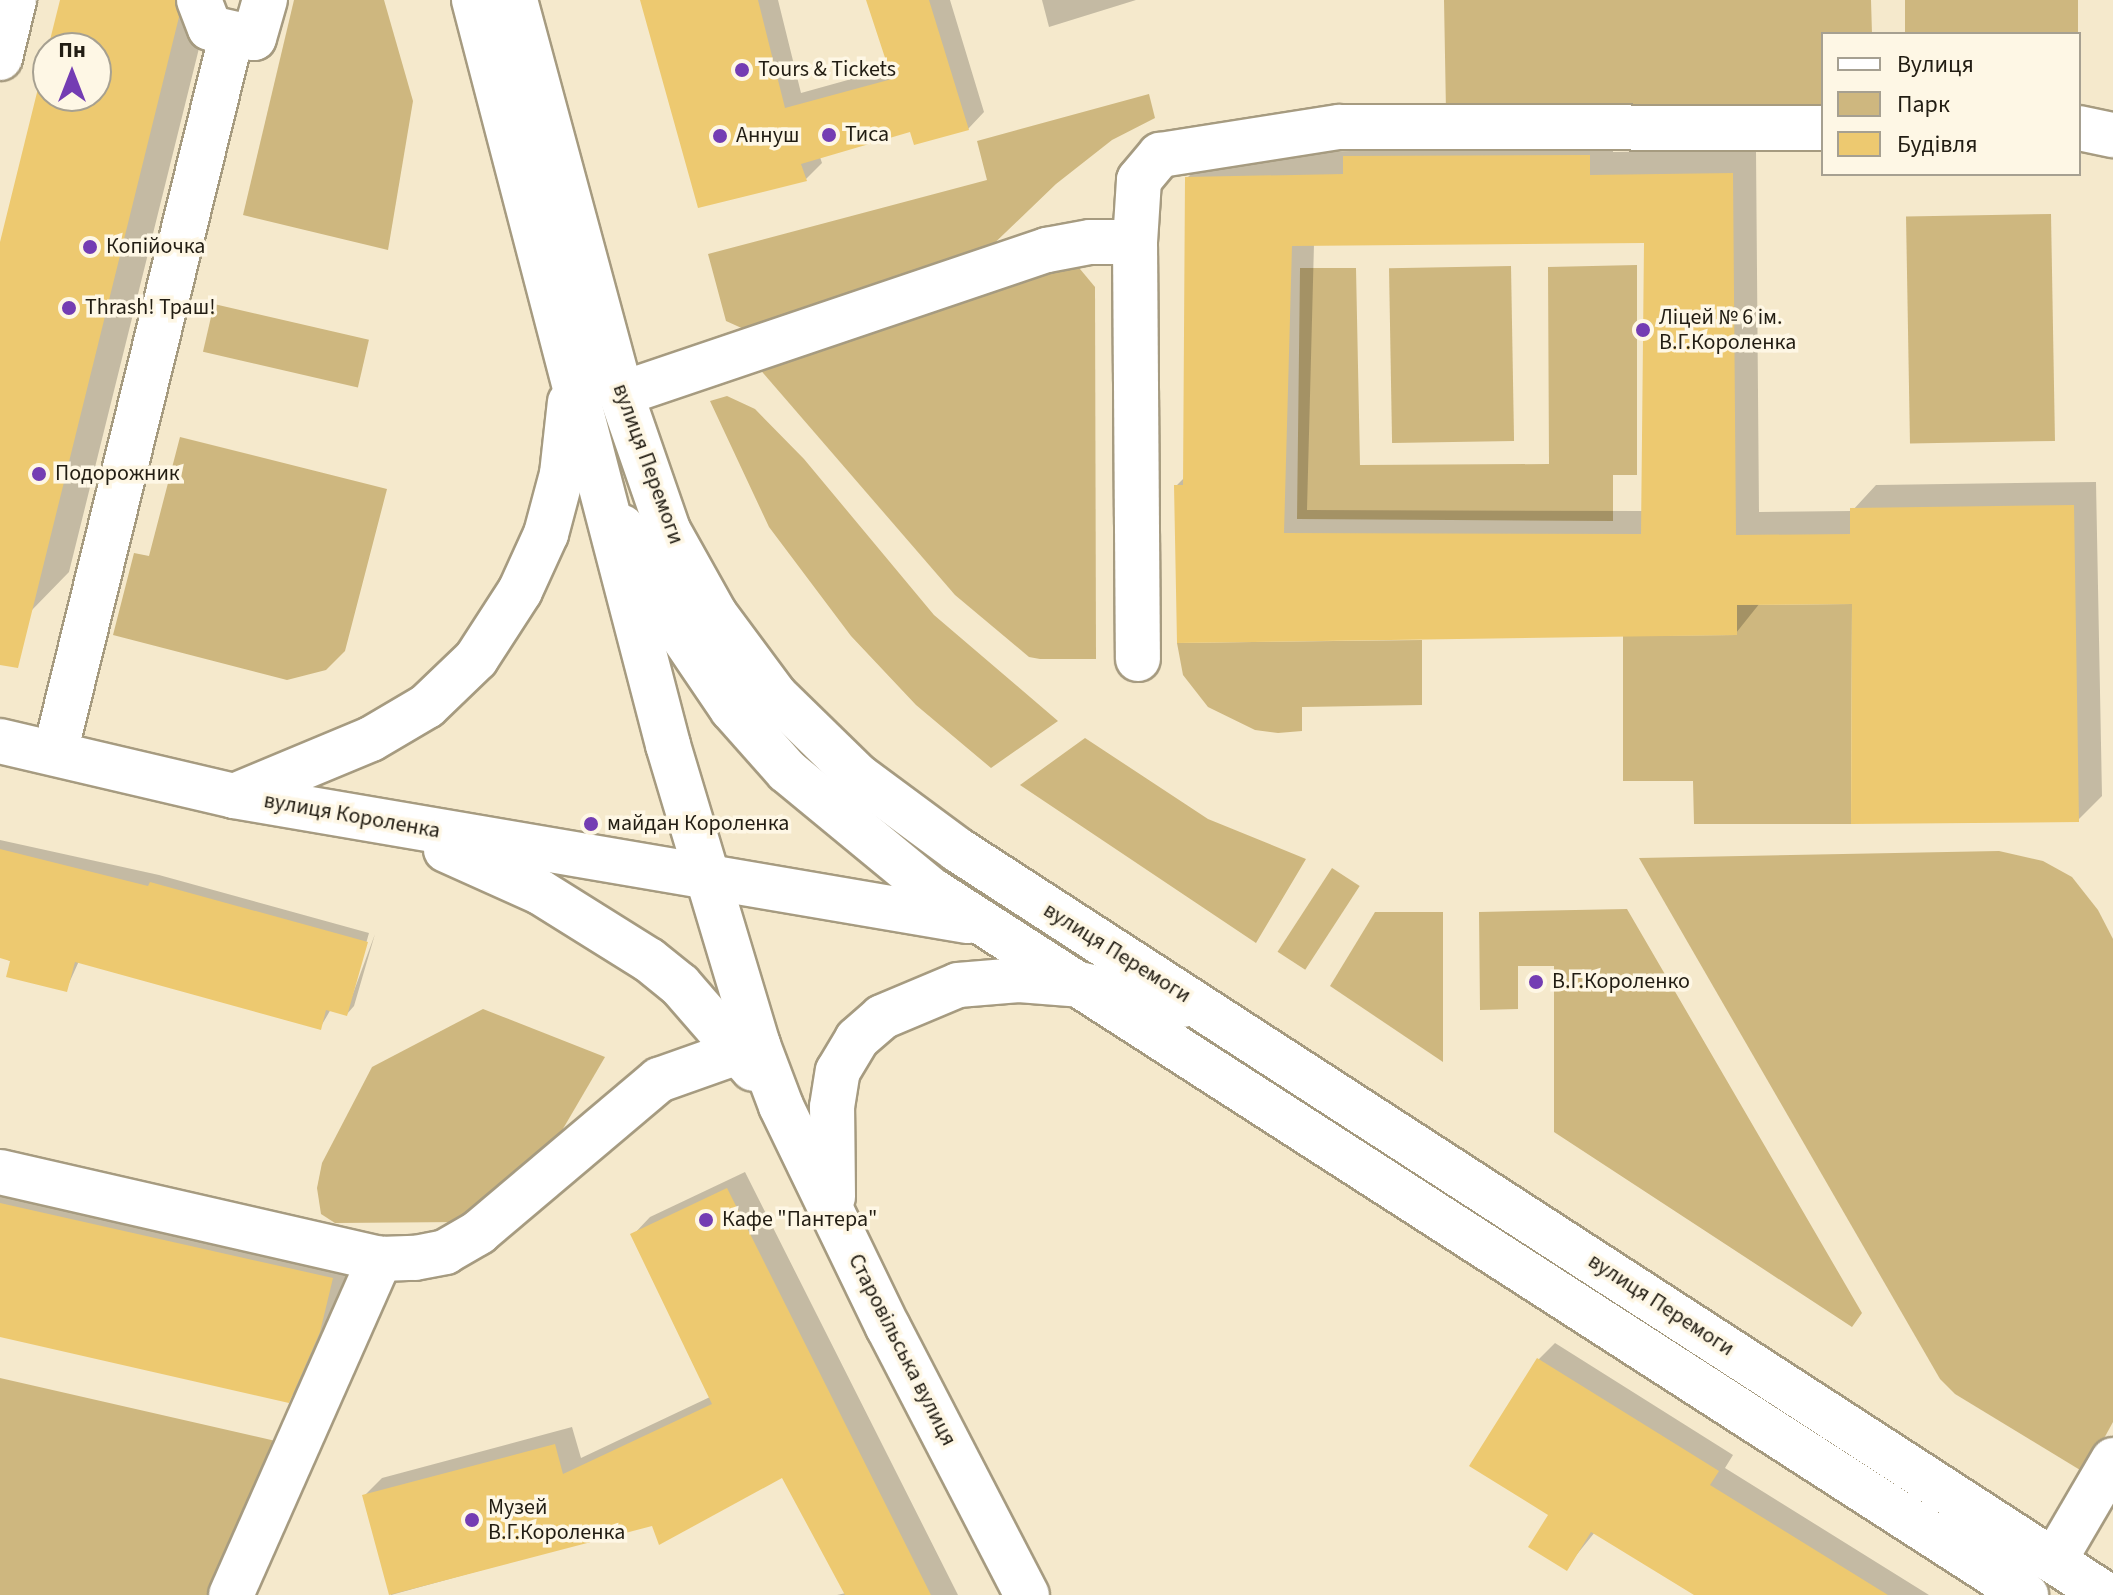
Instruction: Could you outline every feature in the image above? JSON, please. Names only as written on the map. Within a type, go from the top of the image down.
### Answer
[{"type":"main road","points":[[0,58],[14,0]]},
{"type":"main road","points":[[199,0],[210,28],[254,38],[265,0]]},
{"type":"main road","points":[[474,0],[706,875],[981,924],[1095,960],[1209,1010]]},
{"type":"main road","name":"вулиця Перемоги","points":[[515,0],[621,394],[668,530],[715,614],[775,695],[858,776],[958,850],[1209,1010],[2106,1595]]},
{"type":"main road","points":[[55,753],[232,33]]},
{"type":"main road","points":[[1138,659],[1135,242],[1139,180],[1160,155],[1339,127],[1821,128]]},
{"type":"main road","points":[[2081,128],[2113,135]]},
{"type":"main road","points":[[621,394],[1047,250],[1090,242],[1135,242]]},
{"type":"main road","points":[[234,796],[371,739],[427,706],[476,659],[520,591],[546,534],[562,474],[570,367]]},
{"type":"main road","name":"вулиця Перемоги","points":[[598,470],[651,586],[732,709],[787,771],[855,831],[981,924],[1083,985],[2026,1595]]},
{"type":"main road","name":"вулиця Короленка","points":[[0,741],[234,796],[706,875]]},
{"type":"main road","points":[[0,1172],[380,1259],[445,1252],[479,1232],[659,1080],[748,1047],[680,985],[607,931],[479,861],[353,817]]},
{"type":"main road","name":"Старовільська вулиця","points":[[706,875],[748,1047],[781,1106],[1027,1595]]},
{"type":"main road","points":[[834,1213],[832,1107],[838,1071],[857,1039],[882,1017],[958,985],[1019,980],[1083,985],[1209,1010]]},
{"type":"main road","points":[[231,1595],[380,1259]]},
{"type":"main road","points":[[2054,1561],[2113,1460]]},
{"type":"green space","points":[[294,0],[384,0],[413,101],[388,250],[243,215]]},
{"type":"green space","points":[[1444,0],[1871,0],[1872,32],[1821,32],[1821,111],[1446,112]]},
{"type":"green space","points":[[1905,0],[2078,0],[2078,32],[1905,32]]},
{"type":"green space","points":[[1149,94],[1155,118],[1112,140],[1056,184],[982,255],[746,330],[726,321],[708,254],[987,180],[977,141]]},
{"type":"green space","points":[[2051,214],[2055,441],[1910,443],[1906,217]]},
{"type":"green space","points":[[1075,263],[1095,287],[1096,659],[1040,659],[1029,657],[955,595],[757,366]]},
{"type":"green space","points":[[1637,265],[1637,475],[1613,475],[1613,521],[1297,519],[1300,268],[1356,268],[1360,465],[1549,464],[1548,267]]},
{"type":"green space","points":[[1511,266],[1514,441],[1392,443],[1389,268]]},
{"type":"green space","points":[[214,304],[369,340],[358,388],[203,352]]},
{"type":"green space","points":[[727,396],[755,409],[804,459],[934,615],[1058,721],[991,768],[916,705],[851,636],[769,527],[710,401]]},
{"type":"green space","points":[[180,437],[387,489],[345,651],[326,670],[287,680],[113,635],[134,553],[149,556]]},
{"type":"green space","points":[[1852,604],[1851,824],[1694,824],[1693,781],[1623,781],[1623,636],[1737,635],[1737,605]]},
{"type":"green space","points":[[1422,640],[1422,705],[1302,707],[1302,731],[1278,733],[1255,730],[1208,707],[1183,675],[1177,643]]},
{"type":"green space","points":[[1085,738],[1208,819],[1306,859],[1256,943],[1020,785]]},
{"type":"green space","points":[[1999,851],[2043,861],[2072,877],[2098,910],[2113,939],[2113,1422],[2085,1473],[1955,1394],[1940,1379],[1639,858]]},
{"type":"green space","points":[[1332,868],[1360,886],[1305,970],[1278,952]]},
{"type":"green space","points":[[1627,909],[1862,1313],[1852,1327],[1554,1132],[1554,966],[1518,966],[1518,1009],[1480,1010],[1479,912]]},
{"type":"green space","points":[[1375,912],[1443,912],[1443,1062],[1330,986]]},
{"type":"green space","points":[[483,1009],[605,1057],[550,1151],[460,1222],[335,1223],[321,1214],[317,1188],[322,1163],[372,1067]]},
{"type":"green space","points":[[0,1378],[280,1442],[211,1595],[0,1595]]},
{"type":"building","points":[[60,0],[175,0],[179,17],[18,668],[0,665],[0,242],[32,112],[112,112],[112,32],[52,32]]},
{"type":"building","points":[[640,0],[758,0],[785,108],[892,79],[866,0],[929,0],[969,130],[914,145],[910,132],[801,164],[807,181],[698,208]]},
{"type":"building","points":[[1590,155],[1590,175],[1733,173],[1736,535],[1850,534],[1850,508],[2074,505],[2079,822],[1851,824],[1852,604],[1737,605],[1737,635],[1177,643],[1174,485],[1183,485],[1185,177],[1343,174],[1343,156]],"holes":[[[1644,243],[1641,534],[1284,533],[1292,246]]]},
{"type":"building","points":[[0,849],[148,886],[150,882],[368,942],[347,1016],[326,1010],[321,1030],[75,962],[67,992],[6,977],[10,961],[0,958]]},
{"type":"building","points":[[727,1188],[931,1595],[845,1595],[782,1478],[659,1545],[652,1526],[389,1595],[362,1495],[555,1444],[563,1474],[712,1404],[630,1234]]},
{"type":"building","points":[[0,1203],[333,1278],[320,1332],[289,1403],[0,1337]]},
{"type":"building","points":[[1537,1358],[1719,1471],[1710,1485],[1888,1595],[1694,1595],[1591,1532],[1567,1571],[1528,1547],[1548,1515],[1469,1466]]},
{"type":"place","name":"Tours & Tickets","points":[[742,70]]},
{"type":"place","name":"Тиса","points":[[829,135]]},
{"type":"place","name":"Аннуш","points":[[720,136]]},
{"type":"place","name":"Копійочка","points":[[90,247]]},
{"type":"place","name":"Thrash! Траш!","points":[[69,308]]},
{"type":"place","name":"Ліцей № 6 ім. В.Г.Короленка","points":[[1643,330]]},
{"type":"place","name":"Подорожник","points":[[39,474]]},
{"type":"place","name":"майдан Короленка","points":[[591,824]]},
{"type":"place","name":"В.Г.Короленко","points":[[1536,982]]},
{"type":"place","name":"Кафе \"Пантера\"","points":[[706,1220]]},
{"type":"place","name":"Музей В.Г.Короленка","points":[[472,1520]]}]
